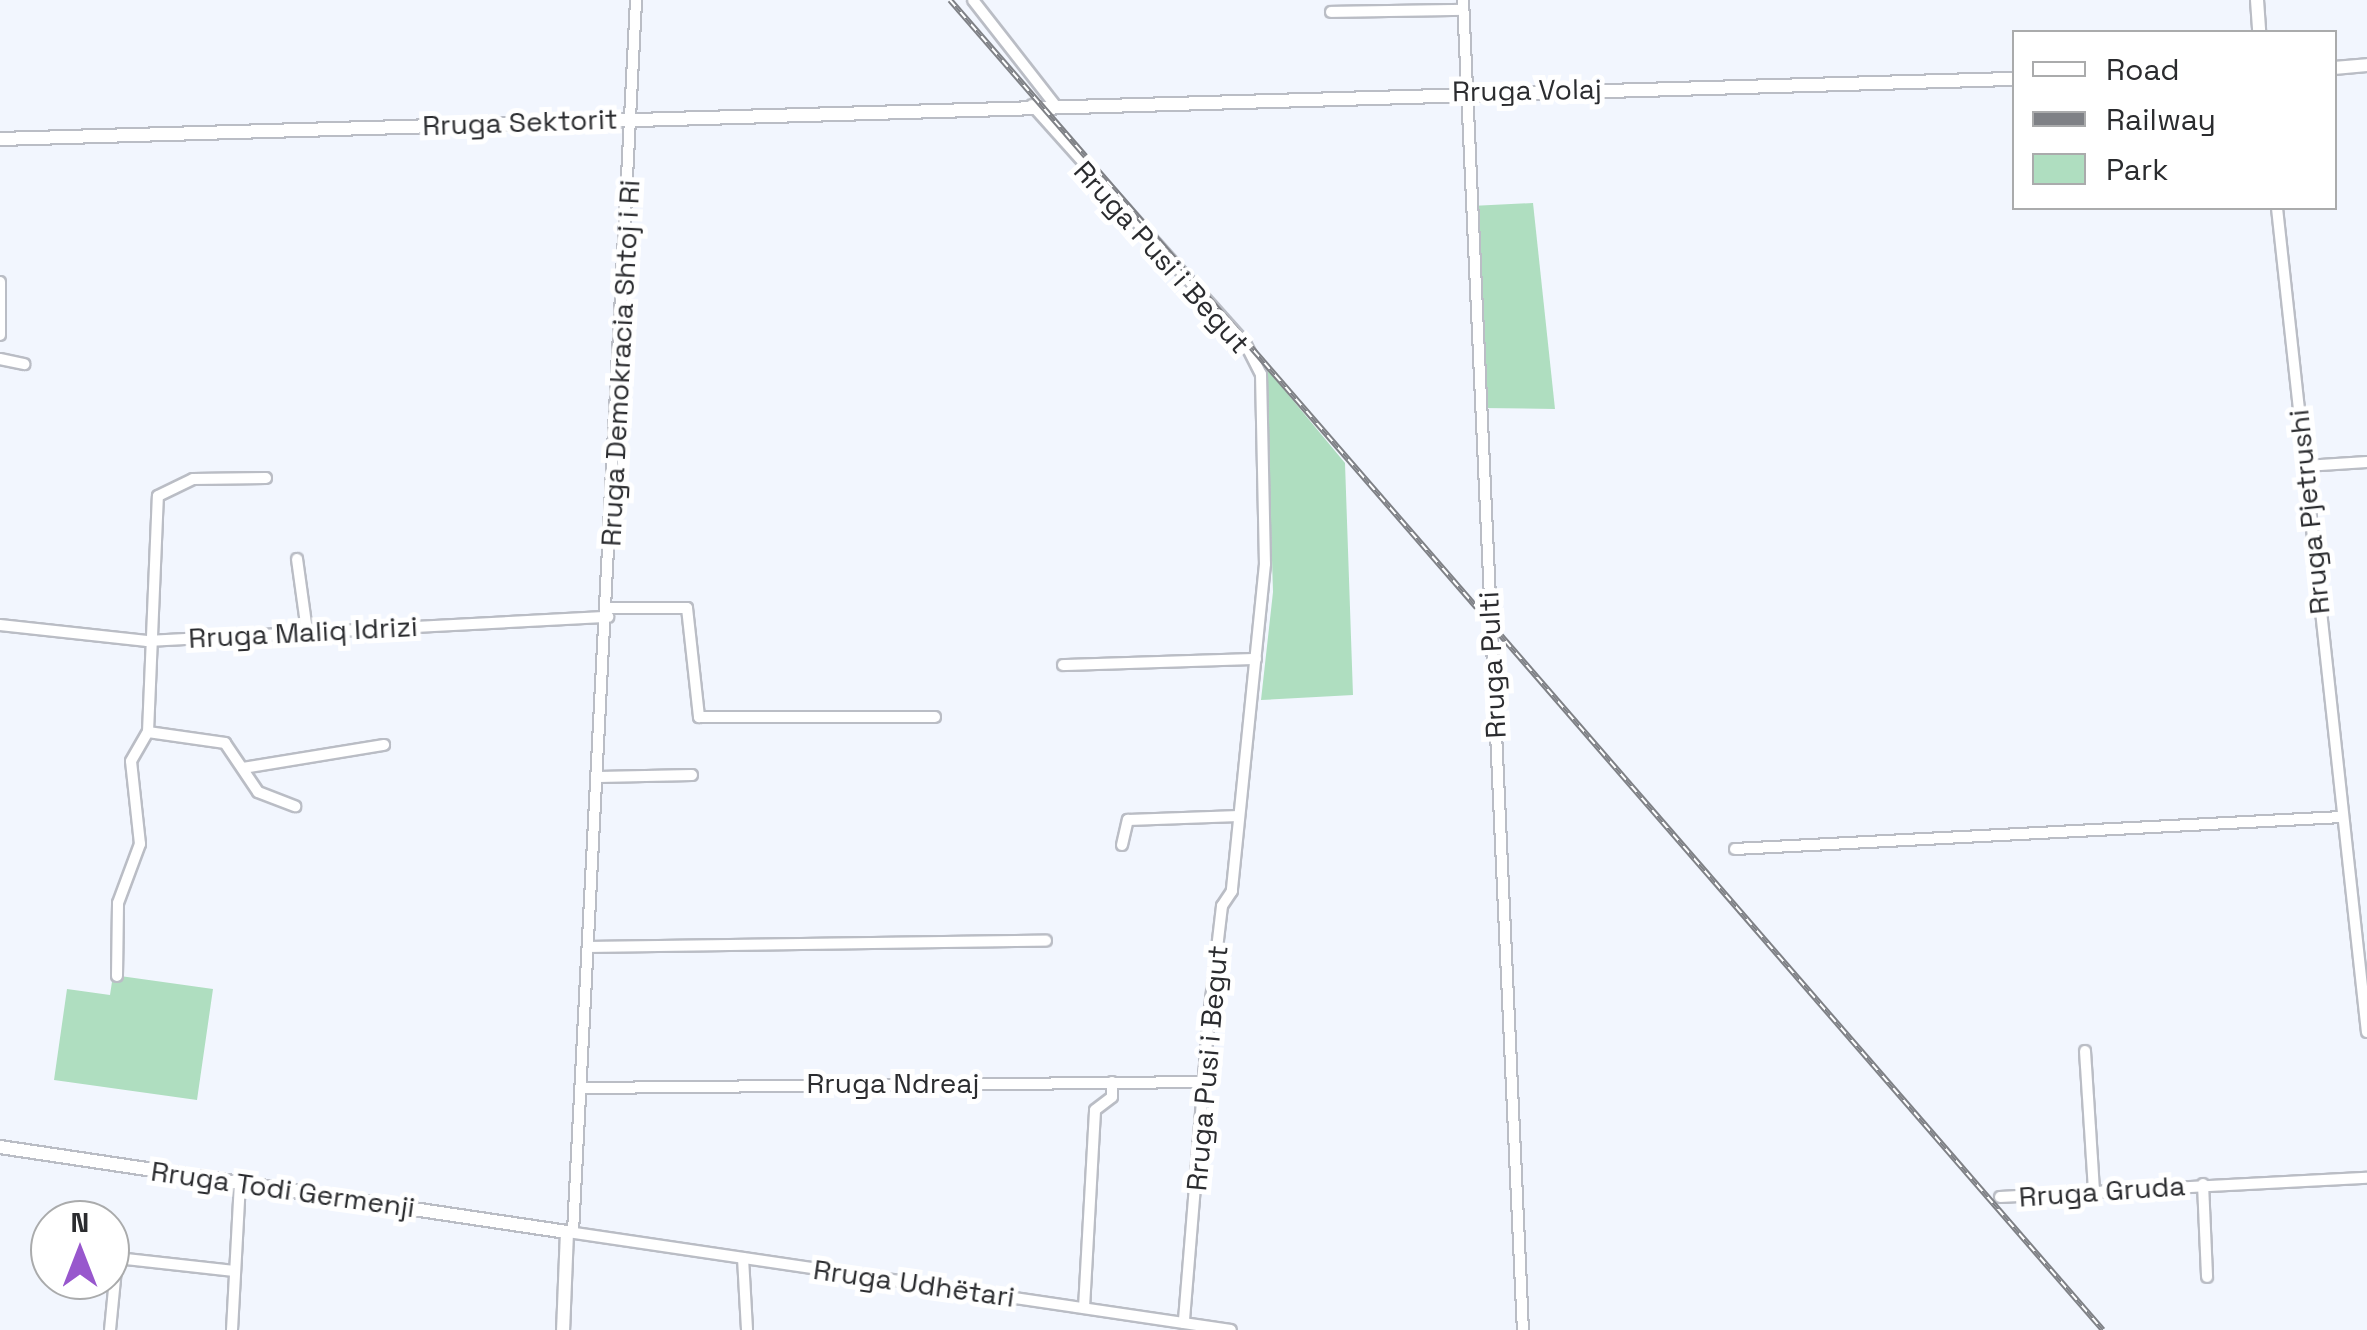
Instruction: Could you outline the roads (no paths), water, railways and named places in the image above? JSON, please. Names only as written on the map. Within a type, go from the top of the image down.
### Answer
[{"type":"street","name":"Rruga Demokracia Shtoj i Ri","points":[[570,1232],[592,947],[636,0]]},
{"type":"street","points":[[973,0],[1055,105]]},
{"type":"street","points":[[2257,0],[2260,30]]},
{"type":"street","points":[[1331,12],[1463,5]]},
{"type":"street","name":"Rruga Pulti","points":[[1463,5],[1462,92],[1522,1330]]},
{"type":"street","points":[[2337,68],[2367,65]]},
{"type":"street","name":"Rruga Volaj","points":[[1035,105],[2012,79]]},
{"type":"street","name":"Rruga Sektorit","points":[[0,140],[1035,105]]},
{"type":"street","name":"Rruga Pusi i Begut","points":[[1035,105],[1245,343],[1261,374],[1265,564],[1240,816],[1203,1082],[1184,1323]]},
{"type":"street","name":"Rruga Pjetrushi","points":[[2277,210],[2367,1032]]},
{"type":"street","points":[[0,282],[0,336]]},
{"type":"street","points":[[0,359],[24,364]]},
{"type":"street","points":[[2305,466],[2367,462]]},
{"type":"street","points":[[118,976],[118,903],[142,817],[132,761],[148,732],[147,641],[158,496],[193,479],[266,478]]},
{"type":"street","points":[[298,559],[307,631]]},
{"type":"street","points":[[608,612],[687,608],[699,717],[935,717]]},
{"type":"street","name":"Rruga Maliq Idrizi","points":[[0,625],[147,641],[608,612]]},
{"type":"street","points":[[1063,664],[1256,659]]},
{"type":"street","points":[[148,732],[225,743],[258,792],[295,806]]},
{"type":"street","points":[[243,768],[384,744]]},
{"type":"street","points":[[599,777],[692,775]]},
{"type":"street","points":[[1122,846],[1128,820],[1240,816]]},
{"type":"street","points":[[1736,849],[2342,816]]},
{"type":"street","points":[[592,947],[1046,941]]},
{"type":"street","points":[[2086,1052],[2094,1191]]},
{"type":"street","points":[[1084,1308],[1095,1110],[1112,1098],[1112,1082]]},
{"type":"street","name":"Rruga Ndreaj","points":[[583,1088],[1203,1082]]},
{"type":"street","name":"Rruga Todi Germenji","points":[[0,1147],[570,1232]]},
{"type":"street","name":"Rruga Gruda","points":[[2000,1198],[2367,1178]]},
{"type":"street","points":[[232,1330],[240,1183]]},
{"type":"street","name":"Rruga Gruda","points":[[2203,1184],[2207,1277]]},
{"type":"street","points":[[563,1330],[570,1232]]},
{"type":"street","name":"Rruga Udhëtari","points":[[570,1232],[1084,1308],[1146,1324],[1184,1323],[1231,1330]]},
{"type":"street","points":[[110,1330],[118,1258],[234,1271]]},
{"type":"street","points":[[744,1258],[746,1330]]},
{"type":"railway","points":[[950,0],[2103,1330]]}]
